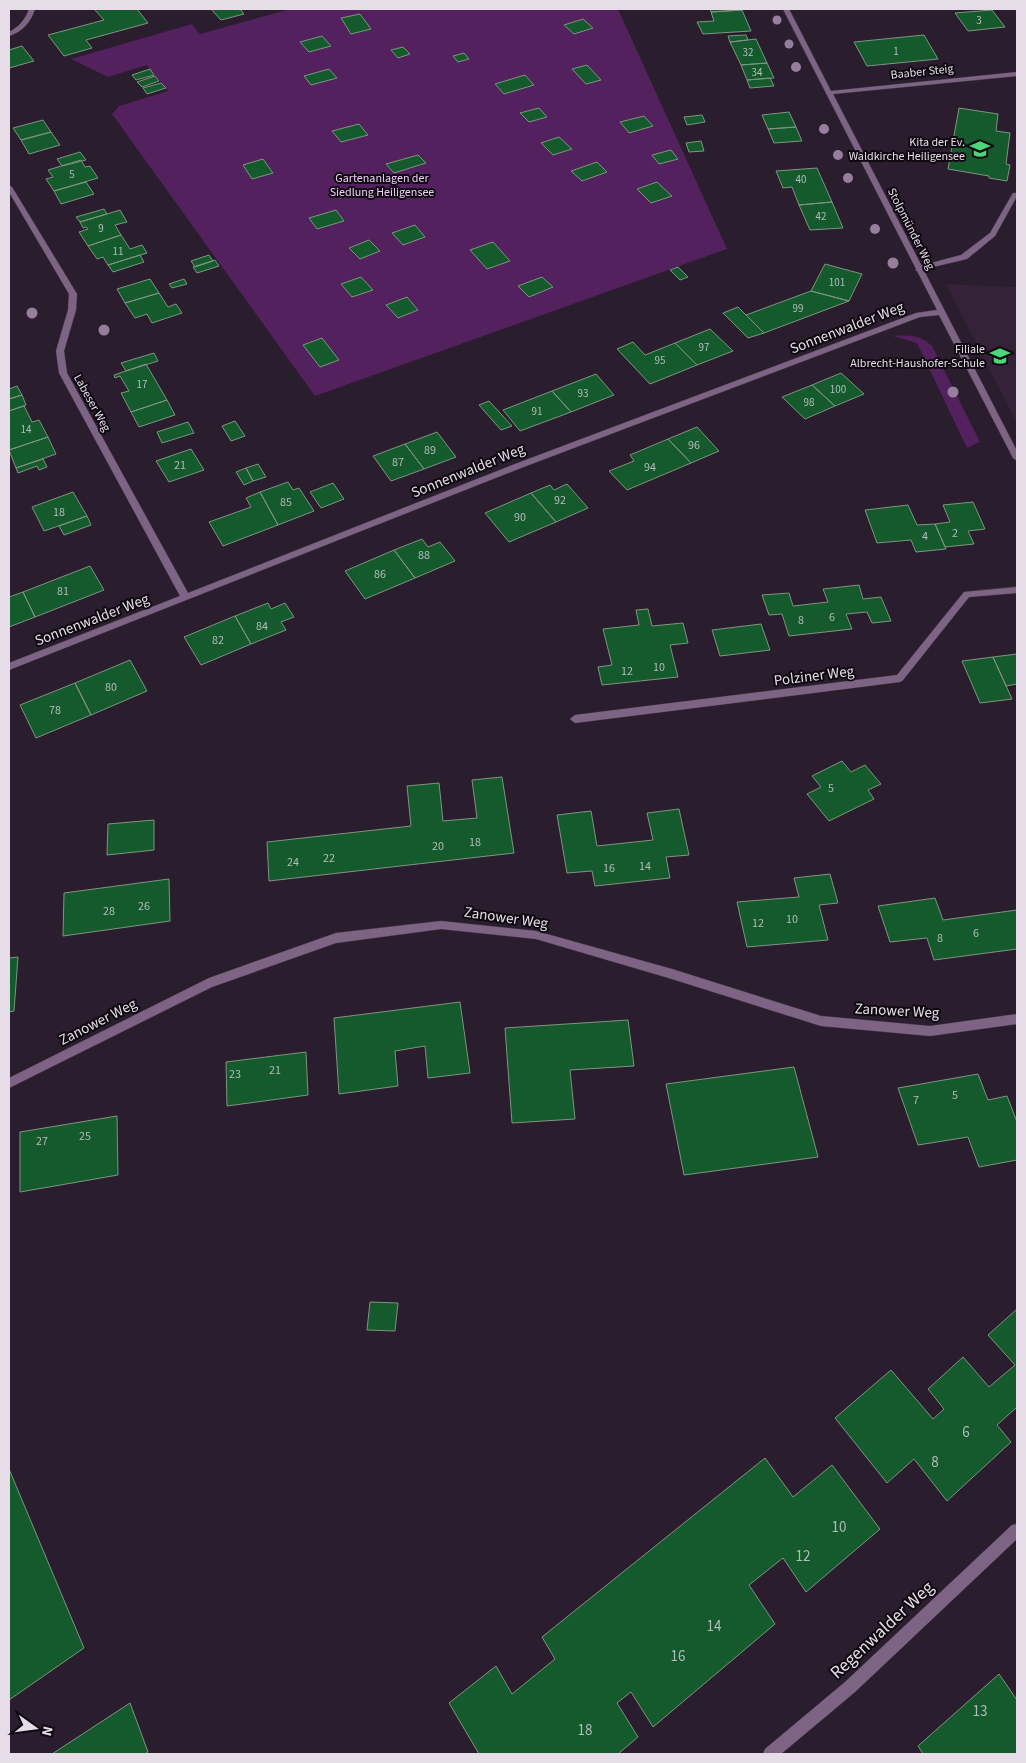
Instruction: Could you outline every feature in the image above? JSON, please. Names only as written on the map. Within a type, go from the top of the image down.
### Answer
[{"type":"street","points":[[9,34],[30,18],[32,9]]},
{"type":"street","name":"Stolpmünder Weg","points":[[786,9],[1017,458]]},
{"type":"street","name":"Baaber Steig","points":[[829,92],[1017,74]]},
{"type":"street","name":"Labeser Weg","points":[[9,187],[73,294],[72,310],[60,351],[63,373],[186,598]]},
{"type":"street","points":[[919,269],[964,257],[986,240],[993,234],[1015,194]]},
{"type":"street","name":"Sonnenwalder Weg","points":[[9,667],[537,459],[919,315],[942,312]]},
{"type":"street","name":"Polziner Weg","points":[[575,719],[900,678],[967,594],[1017,590]]},
{"type":"street","name":"Zanower Weg","points":[[9,1083],[209,983],[336,938],[442,926],[536,935],[672,974],[821,1021],[930,1031],[1017,1018]]},
{"type":"street","name":"Regenwalder Weg","points":[[770,1754],[850,1688],[1017,1530]]},
{"type":"shaded area","name":"Filiale Albrecht-Haushofer-Schule","points":[[946,284],[1017,287],[1017,424]]},
{"type":"green space","name":"Gartenanlagen der Siedlung Heiligensee","points":[[290,9],[618,9],[727,249],[315,396],[112,114],[119,106],[168,91],[147,65],[108,77],[71,59],[192,24],[200,34]]},
{"type":"green space","points":[[893,336],[914,336],[932,346],[980,442],[967,448],[917,343]]},
{"type":"building","points":[[94,9],[137,9],[148,23],[86,40],[92,48],[64,56],[48,35],[104,20]]},
{"type":"building","points":[[211,9],[240,9],[244,14],[221,20]]},
{"type":"building","points":[[710,9],[741,9],[742,10],[711,12]]},
{"type":"building","points":[[742,10],[751,31],[703,34],[697,22],[714,21],[711,12]]},
{"type":"building","points":[[992,10],[1005,27],[968,31],[955,13]]},
{"type":"building","points":[[360,14],[371,29],[351,34],[341,18]]},
{"type":"building","points":[[583,19],[593,28],[574,34],[564,25]]},
{"type":"building","points":[[746,35],[748,40],[730,42],[728,36]]},
{"type":"building","points":[[924,35],[938,59],[867,66],[854,42]]},
{"type":"building","points":[[322,36],[331,46],[309,52],[300,42]]},
{"type":"building","points":[[756,39],[767,63],[741,65],[730,42]]},
{"type":"building","points":[[22,46],[34,61],[9,68],[9,50]]},
{"type":"building","points":[[403,47],[410,54],[398,58],[391,50]]},
{"type":"building","points":[[464,53],[469,59],[458,62],[453,56]]},
{"type":"building","points":[[767,63],[774,78],[747,80],[741,65]]},
{"type":"building","points":[[587,65],[601,80],[586,84],[572,69]]},
{"type":"building","points":[[150,69],[154,75],[136,80],[132,75]]},
{"type":"building","points":[[329,69],[337,78],[311,85],[304,76]]},
{"type":"building","points":[[525,75],[534,85],[504,94],[495,84]]},
{"type":"building","points":[[155,76],[159,81],[142,87],[137,82]]},
{"type":"building","points":[[770,78],[774,86],[750,88],[747,80]]},
{"type":"building","points":[[161,83],[166,88],[147,94],[143,88]]},
{"type":"building","points":[[539,108],[547,117],[529,122],[520,113]]},
{"type":"building","name":"Kita der Ev. Waldkirche Heiligensee","points":[[959,108],[998,114],[996,131],[1010,133],[1006,164],[1010,165],[1007,181],[948,169]]},
{"type":"building","points":[[789,112],[796,127],[768,129],[762,115]]},
{"type":"building","points":[[702,115],[705,122],[687,125],[684,117]]},
{"type":"building","points":[[644,116],[653,126],[629,133],[620,122]]},
{"type":"building","points":[[43,120],[51,132],[21,140],[13,128]]},
{"type":"building","points":[[359,124],[368,135],[341,142],[332,131]]},
{"type":"building","points":[[796,127],[802,141],[774,143],[768,129]]},
{"type":"building","points":[[51,132],[60,145],[29,154],[21,140]]},
{"type":"building","points":[[559,137],[572,149],[553,155],[541,143]]},
{"type":"building","points":[[701,141],[704,151],[689,152],[686,143]]},
{"type":"building","points":[[671,150],[678,159],[659,164],[652,155]]},
{"type":"building","points":[[80,152],[86,160],[62,166],[57,159]]},
{"type":"building","points":[[418,155],[426,163],[394,173],[386,164]]},
{"type":"building","points":[[263,159],[273,173],[252,179],[243,165]]},
{"type":"building","points":[[81,160],[85,167],[90,166],[98,178],[54,191],[46,179],[53,177],[48,170]]},
{"type":"building","points":[[597,162],[607,172],[582,181],[571,171]]},
{"type":"building","points":[[817,168],[832,202],[799,205],[792,187],[783,188],[776,171]]},
{"type":"building","points":[[86,182],[94,194],[61,204],[54,191]]},
{"type":"building","points":[[657,182],[672,196],[651,203],[637,189]]},
{"type":"building","points":[[832,202],[843,228],[810,230],[799,205]]},
{"type":"building","points":[[104,209],[107,214],[80,222],[76,217]]},
{"type":"building","points":[[120,210],[127,222],[115,225],[121,235],[88,246],[79,232],[88,229],[86,227],[83,228],[80,222]]},
{"type":"building","points":[[336,210],[344,221],[317,229],[309,218]]},
{"type":"building","points":[[415,225],[425,237],[403,245],[392,233]]},
{"type":"building","points":[[121,235],[130,249],[142,245],[147,253],[108,265],[103,257],[97,259],[88,246]]},
{"type":"building","points":[[369,240],[380,251],[360,259],[349,248]]},
{"type":"building","points":[[493,242],[510,261],[487,269],[470,250]]},
{"type":"building","points":[[140,255],[144,262],[113,272],[108,265]]},
{"type":"building","points":[[209,255],[213,261],[195,267],[191,261]]},
{"type":"building","points":[[215,260],[219,266],[197,273],[193,267]]},
{"type":"building","points":[[825,264],[862,274],[849,301],[811,291]]},
{"type":"building","points":[[678,267],[688,277],[680,280],[670,270]]},
{"type":"building","points":[[361,277],[373,290],[352,297],[341,284]]},
{"type":"building","points":[[542,277],[553,287],[529,297],[518,286]]},
{"type":"building","points":[[150,279],[159,293],[125,303],[117,289]]},
{"type":"building","points":[[184,279],[187,284],[172,288],[169,284]]},
{"type":"building","points":[[811,291],[849,301],[764,333],[746,315]]},
{"type":"building","points":[[159,293],[168,307],[176,304],[182,313],[152,323],[147,314],[135,318],[125,303]]},
{"type":"building","points":[[407,297],[418,310],[398,318],[386,305]]},
{"type":"building","points":[[738,307],[764,333],[748,338],[723,313]]},
{"type":"building","points":[[710,329],[733,351],[697,365],[675,343]]},
{"type":"building","points":[[322,338],[339,360],[320,367],[303,345]]},
{"type":"building","points":[[633,342],[645,355],[675,343],[697,365],[650,384],[617,349]]},
{"type":"building","points":[[154,353],[158,361],[126,371],[121,363]]},
{"type":"building","points":[[146,364],[167,400],[131,412],[121,393],[129,391],[120,376],[115,378],[114,375]]},
{"type":"building","points":[[841,373],[864,394],[835,406],[812,385]]},
{"type":"building","points":[[596,374],[614,395],[571,412],[552,391]]},
{"type":"building","points":[[812,385],[835,406],[805,419],[782,397]]},
{"type":"building","points":[[17,386],[22,395],[9,399],[9,389]]},
{"type":"building","points":[[552,391],[571,412],[520,431],[503,410]]},
{"type":"building","points":[[22,395],[26,405],[9,411],[9,399]]},
{"type":"building","points":[[167,400],[175,415],[139,427],[131,412]]},
{"type":"building","points":[[489,401],[512,426],[501,430],[479,405]]},
{"type":"building","points":[[24,406],[32,422],[39,420],[48,437],[9,450],[9,411]]},
{"type":"building","points":[[235,421],[245,436],[231,441],[222,426]]},
{"type":"building","points":[[188,422],[194,433],[162,443],[157,432]]},
{"type":"building","points":[[697,427],[719,451],[691,463],[668,439]]},
{"type":"building","points":[[437,432],[456,457],[424,469],[405,444]]},
{"type":"building","points":[[48,437],[56,454],[16,468],[9,450]]},
{"type":"building","points":[[668,439],[691,463],[627,490],[609,471],[634,461],[630,455]]},
{"type":"building","points":[[405,444],[424,469],[391,481],[373,456]]},
{"type":"building","points":[[191,449],[204,470],[169,482],[156,461]]},
{"type":"building","points":[[43,459],[47,467],[39,470],[37,466],[18,473],[16,468]]},
{"type":"building","points":[[258,464],[266,477],[253,481],[246,468]]},
{"type":"building","points":[[246,468],[253,481],[244,485],[236,472]]},
{"type":"building","points":[[288,482],[293,490],[299,488],[314,511],[278,525],[260,492]]},
{"type":"building","points":[[333,483],[344,499],[321,508],[310,492]]},
{"type":"building","points":[[567,484],[588,508],[556,522],[531,493],[550,485],[554,490]]},
{"type":"building","points":[[73,492],[87,516],[44,531],[32,507]]},
{"type":"building","points":[[260,492],[278,525],[223,546],[209,522],[251,507],[246,498]]},
{"type":"building","points":[[531,493],[556,522],[509,542],[485,513]]},
{"type":"building","points":[[973,502],[985,529],[968,531],[974,544],[945,547],[935,524],[950,522],[943,505]]},
{"type":"building","points":[[908,505],[917,525],[935,524],[946,549],[916,552],[911,540],[877,543],[865,510]]},
{"type":"building","points":[[87,516],[91,525],[64,535],[59,526]]},
{"type":"building","points":[[422,539],[428,547],[440,542],[455,561],[415,578],[394,550]]},
{"type":"building","points":[[394,550],[415,578],[365,599],[345,571]]},
{"type":"building","points":[[90,566],[104,590],[35,617],[23,592]]},
{"type":"building","points":[[859,585],[863,599],[881,597],[891,621],[872,623],[867,612],[846,614],[852,629],[789,636],[782,614],[769,615],[762,595],[789,593],[793,606],[828,602],[823,589]]},
{"type":"building","points":[[23,592],[35,617],[9,627],[9,597]]},
{"type":"building","points":[[268,603],[271,609],[285,603],[294,617],[281,622],[286,630],[251,644],[235,616]]},
{"type":"building","points":[[648,609],[652,626],[683,623],[688,643],[670,645],[678,677],[602,685],[598,667],[612,665],[603,629],[639,625],[636,610]]},
{"type":"building","points":[[235,616],[251,644],[201,665],[184,637]]},
{"type":"building","points":[[761,624],[770,650],[720,656],[712,630]]},
{"type":"building","points":[[1017,654],[1017,684],[1006,686],[993,657]]},
{"type":"building","points":[[993,657],[1012,699],[980,703],[962,661]]},
{"type":"building","points":[[130,660],[147,691],[91,715],[75,683]]},
{"type":"building","points":[[75,683],[91,715],[36,738],[20,705]]},
{"type":"building","points":[[842,761],[851,772],[865,765],[881,784],[868,790],[874,799],[829,821],[807,794],[821,787],[812,776]]},
{"type":"building","points":[[502,777],[514,853],[269,881],[267,842],[411,826],[407,786],[439,783],[443,821],[477,818],[472,780]]},
{"type":"building","points":[[679,809],[689,855],[666,857],[670,878],[595,886],[592,871],[567,873],[557,815],[591,811],[597,846],[653,840],[647,813]]},
{"type":"building","points":[[154,820],[154,850],[107,855],[108,824]]},
{"type":"building","points":[[830,874],[838,903],[819,905],[828,940],[747,947],[737,902],[799,897],[794,878]]},
{"type":"building","points":[[169,879],[170,921],[63,936],[64,893]]},
{"type":"building","points":[[935,898],[943,920],[1017,910],[1017,949],[934,960],[927,938],[890,942],[878,906]]},
{"type":"building","points":[[18,957],[14,1011],[9,1012],[9,958]]},
{"type":"building","points":[[460,1002],[470,1073],[428,1078],[425,1046],[395,1051],[398,1086],[339,1094],[334,1018]]},
{"type":"building","points":[[628,1020],[634,1066],[570,1070],[575,1119],[512,1123],[505,1028]]},
{"type":"building","points":[[306,1052],[308,1095],[227,1106],[226,1062]]},
{"type":"building","points":[[794,1067],[818,1157],[684,1175],[666,1084]]},
{"type":"building","points":[[978,1074],[988,1100],[1007,1096],[1017,1122],[1017,1160],[979,1167],[968,1137],[918,1145],[898,1088]]},
{"type":"building","points":[[117,1116],[118,1175],[20,1192],[20,1132]]},
{"type":"building","points":[[370,1302],[398,1303],[395,1331],[367,1330]]},
{"type":"building","points":[[1017,1309],[1017,1407],[997,1425],[1011,1442],[947,1501],[914,1459],[887,1483],[835,1418],[891,1370],[933,1419],[944,1409],[928,1389],[963,1357],[989,1387],[1015,1365],[988,1335]]},
{"type":"building","points":[[765,1458],[793,1497],[832,1465],[880,1529],[806,1592],[783,1558],[749,1585],[775,1624],[653,1727],[631,1692],[617,1703],[638,1737],[618,1754],[479,1754],[449,1703],[496,1666],[512,1694],[555,1659],[542,1637]]},
{"type":"building","points":[[9,1469],[84,1648],[9,1700]]},
{"type":"building","points":[[999,1674],[1017,1700],[1017,1754],[923,1754],[918,1746]]},
{"type":"building","points":[[130,1703],[148,1752],[145,1754],[52,1754]]},
{"type":"place","name":"Kita der Ev. Waldkirche Heiligensee","points":[[980,149]]},
{"type":"place","name":"Filiale Albrecht-Haushofer-Schule","points":[[1000,356]]}]
